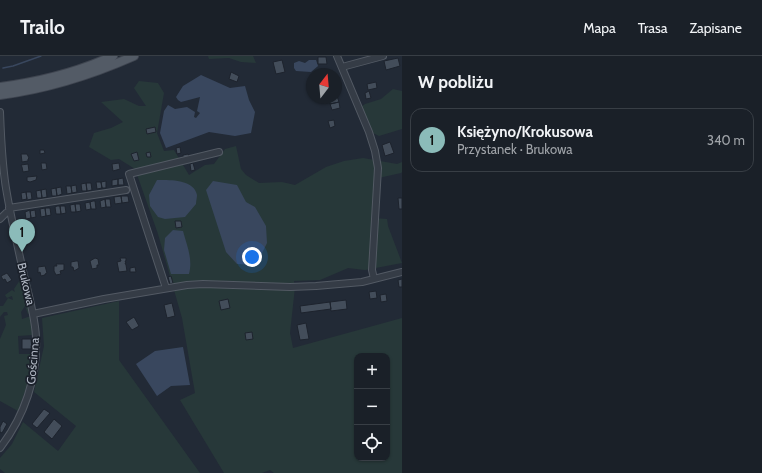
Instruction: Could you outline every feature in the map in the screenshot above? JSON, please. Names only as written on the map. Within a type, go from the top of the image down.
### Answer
[{"type":"main road","points":[[0,95],[113,56]]},
{"type":"main road","points":[[0,87],[15,89],[77,78],[109,67],[134,56]]},
{"type":"street","points":[[337,56],[369,132],[378,168],[372,270],[374,279]]},
{"type":"street","points":[[342,67],[383,56]]},
{"type":"street","name":"Brukowa","points":[[0,112],[5,181],[33,314]]},
{"type":"street","points":[[166,288],[129,174],[219,152]]},
{"type":"street","points":[[0,219],[10,209],[126,190]]},
{"type":"street","points":[[33,314],[166,288],[203,284],[290,287],[339,285],[402,272]]},
{"type":"street","name":"Gościnna","points":[[0,448],[8,438],[17,421],[32,384],[36,338],[33,314]]},
{"type":"shaded area","points":[[208,56],[253,56],[256,63],[241,62],[229,58],[209,59]]},
{"type":"shaded area","points":[[139,81],[158,83],[164,93],[157,133],[164,151],[174,150],[189,175],[205,165],[214,164],[225,149],[236,146],[241,169],[246,175],[259,183],[282,182],[295,185],[326,167],[344,161],[363,158],[397,164],[402,162],[401,173],[374,179],[373,218],[387,219],[388,226],[402,263],[365,270],[348,268],[320,280],[294,281],[295,287],[290,333],[293,348],[402,318],[402,473],[274,473],[270,470],[262,473],[224,473],[180,400],[195,393],[182,318],[158,234],[135,169],[119,159],[111,160],[89,147],[94,133],[111,128],[123,122],[101,102],[124,99],[139,106],[146,106],[134,88]]},
{"type":"shaded area","points":[[393,89],[402,91],[402,129],[379,136],[373,133],[361,107],[365,104],[381,99]]},
{"type":"shaded area","points":[[20,280],[23,280],[30,313],[28,314],[25,306],[21,312],[22,319],[31,316],[32,335],[18,336],[19,354],[32,354],[28,383],[18,411],[0,401],[0,339],[6,325],[4,316],[8,315],[7,312],[4,312],[0,317],[0,306],[3,306],[8,298],[13,300],[12,296],[7,298],[5,295],[12,290],[15,292],[14,289]]},
{"type":"shaded area","points":[[119,301],[119,360],[200,473],[5,473],[0,469],[0,458],[12,444],[23,422],[58,451],[76,426],[34,392],[44,346],[42,318]]},
{"type":"water","points":[[309,60],[316,60],[318,66],[316,68],[306,68],[306,72],[296,71],[294,68],[294,63],[299,61],[305,63]]},
{"type":"water","points":[[201,75],[230,88],[245,86],[249,100],[255,112],[251,133],[235,136],[209,132],[166,148],[160,133],[164,111],[168,105],[175,109],[187,107],[195,112],[194,117],[196,118],[200,113],[197,111],[200,97],[181,102],[176,97],[183,86]]},
{"type":"water","points":[[157,180],[186,183],[195,190],[197,195],[196,204],[185,217],[165,219],[158,217],[150,206],[149,195]]},
{"type":"water","points":[[213,181],[237,185],[246,202],[255,207],[266,226],[267,243],[256,265],[237,264],[226,252],[206,190]]},
{"type":"water","points":[[173,230],[183,231],[190,258],[189,274],[171,274],[164,250],[165,238]]},
{"type":"water","points":[[183,347],[190,385],[171,386],[157,396],[136,364],[155,351]]},
{"type":"building","points":[[318,57],[326,57],[327,64],[318,64]]},
{"type":"building","points":[[398,58],[400,66],[386,70],[384,61]]},
{"type":"building","points":[[282,60],[285,72],[276,74],[273,62]]},
{"type":"building","points":[[231,72],[239,76],[237,82],[229,79]]},
{"type":"building","points":[[376,82],[377,88],[368,90],[367,84]]},
{"type":"building","points":[[369,91],[371,98],[366,99],[365,93]]},
{"type":"building","points":[[330,104],[339,104],[340,108],[332,110]]},
{"type":"building","points":[[334,120],[335,126],[330,128],[328,121]]},
{"type":"building","points":[[155,127],[156,132],[147,134],[146,129]]},
{"type":"building","points":[[390,142],[394,153],[385,156],[382,145]]},
{"type":"building","points":[[180,147],[181,153],[177,154],[176,148]]},
{"type":"building","points":[[40,150],[44,150],[45,153],[40,154]]},
{"type":"building","points":[[137,152],[139,160],[134,161],[131,154]]},
{"type":"building","points":[[150,152],[151,157],[147,157],[146,153]]},
{"type":"building","points":[[21,154],[27,154],[29,158],[28,161],[22,162]]},
{"type":"building","points":[[188,154],[189,157],[183,158],[183,155]]},
{"type":"building","points":[[41,163],[46,163],[47,169],[42,170]]},
{"type":"building","points":[[119,163],[120,169],[113,171],[112,164]]},
{"type":"building","points":[[193,163],[195,170],[191,171],[190,164]]},
{"type":"building","points":[[28,164],[29,171],[23,172],[21,165]]},
{"type":"building","points":[[37,176],[36,180],[30,182],[27,181],[27,177]]},
{"type":"building","points":[[123,178],[124,185],[118,185],[118,179]]},
{"type":"building","points":[[118,179],[118,185],[112,186],[112,180]]},
{"type":"building","points":[[106,181],[106,188],[102,188],[101,182]]},
{"type":"building","points":[[96,182],[101,182],[102,188],[97,189]]},
{"type":"building","points":[[86,183],[91,183],[92,190],[87,191]]},
{"type":"building","points":[[86,183],[87,191],[82,191],[81,184]]},
{"type":"building","points":[[76,185],[77,192],[72,193],[71,186]]},
{"type":"building","points":[[66,186],[71,186],[72,193],[67,194]]},
{"type":"building","points":[[61,187],[62,194],[57,196],[56,188]]},
{"type":"building","points":[[56,188],[57,196],[52,196],[51,189]]},
{"type":"building","points":[[46,189],[47,197],[42,198],[41,190]]},
{"type":"building","points":[[41,190],[42,198],[37,198],[36,191]]},
{"type":"building","points":[[26,192],[31,192],[32,199],[27,200]]},
{"type":"building","points":[[26,192],[27,199],[22,200],[21,193]]},
{"type":"building","points":[[121,196],[128,196],[129,202],[122,203]]},
{"type":"building","points":[[121,196],[122,203],[115,204],[114,197]]},
{"type":"building","points":[[398,198],[402,198],[402,209],[399,209]]},
{"type":"building","points":[[105,199],[110,199],[111,207],[106,207]]},
{"type":"building","points":[[105,199],[106,207],[101,208],[100,201]]},
{"type":"building","points":[[95,201],[96,209],[91,209],[90,202]]},
{"type":"building","points":[[90,202],[91,209],[86,210],[85,203]]},
{"type":"building","points":[[75,204],[80,204],[81,211],[76,212]]},
{"type":"building","points":[[75,204],[76,212],[71,212],[70,205]]},
{"type":"building","points":[[60,206],[61,214],[56,214],[55,207]]},
{"type":"building","points":[[60,206],[65,206],[66,213],[61,214]]},
{"type":"building","points":[[45,208],[50,208],[51,215],[46,216]]},
{"type":"building","points":[[45,208],[46,216],[41,217],[40,209]]},
{"type":"building","points":[[30,210],[31,218],[26,219],[25,212]]},
{"type":"building","points":[[35,210],[36,217],[31,218],[30,211]]},
{"type":"building","points":[[175,221],[181,221],[182,227],[176,228]]},
{"type":"building","points":[[95,258],[98,259],[99,265],[97,265],[97,268],[92,269],[90,261]]},
{"type":"building","points":[[120,258],[126,258],[125,263],[127,271],[119,272],[117,262],[121,261]]},
{"type":"building","points":[[78,261],[79,268],[74,271],[73,267],[71,267],[71,262]]},
{"type":"building","points":[[56,264],[64,264],[64,270],[60,271],[61,274],[56,275],[54,271],[54,266],[57,266]]},
{"type":"building","points":[[45,266],[47,273],[41,276],[40,272],[38,273],[38,267]]},
{"type":"building","points":[[135,267],[136,272],[130,272],[130,268]]},
{"type":"building","points":[[7,273],[12,280],[7,283],[1,276]]},
{"type":"building","points":[[171,276],[173,283],[170,284],[168,277]]},
{"type":"building","points":[[402,279],[402,287],[399,287],[398,280]]},
{"type":"building","points":[[376,291],[377,298],[370,299],[369,292]]},
{"type":"building","points":[[386,294],[387,301],[381,302],[380,295]]},
{"type":"building","points":[[228,299],[230,308],[221,310],[219,301]]},
{"type":"building","points":[[346,300],[347,309],[331,311],[330,302]]},
{"type":"building","points":[[330,302],[331,309],[301,313],[300,306]]},
{"type":"building","points":[[172,303],[175,316],[167,318],[164,305]]},
{"type":"building","points":[[134,317],[139,326],[132,330],[126,322]]},
{"type":"building","points":[[306,323],[309,339],[300,340],[297,325]]},
{"type":"building","points":[[252,332],[253,339],[246,340],[245,333]]},
{"type":"building","points":[[22,339],[31,339],[32,349],[22,349]]},
{"type":"building","points":[[44,409],[50,413],[37,428],[32,424]]},
{"type":"building","points":[[54,419],[62,426],[52,439],[44,432]]},
{"type":"building","points":[[3,421],[7,424],[2,433],[0,432],[0,427]]},
{"type":"waterway","points":[[3,68],[41,56]]},
{"type":"place","name":"Księżyno/Krokusowa","points":[[22,252]]}]
